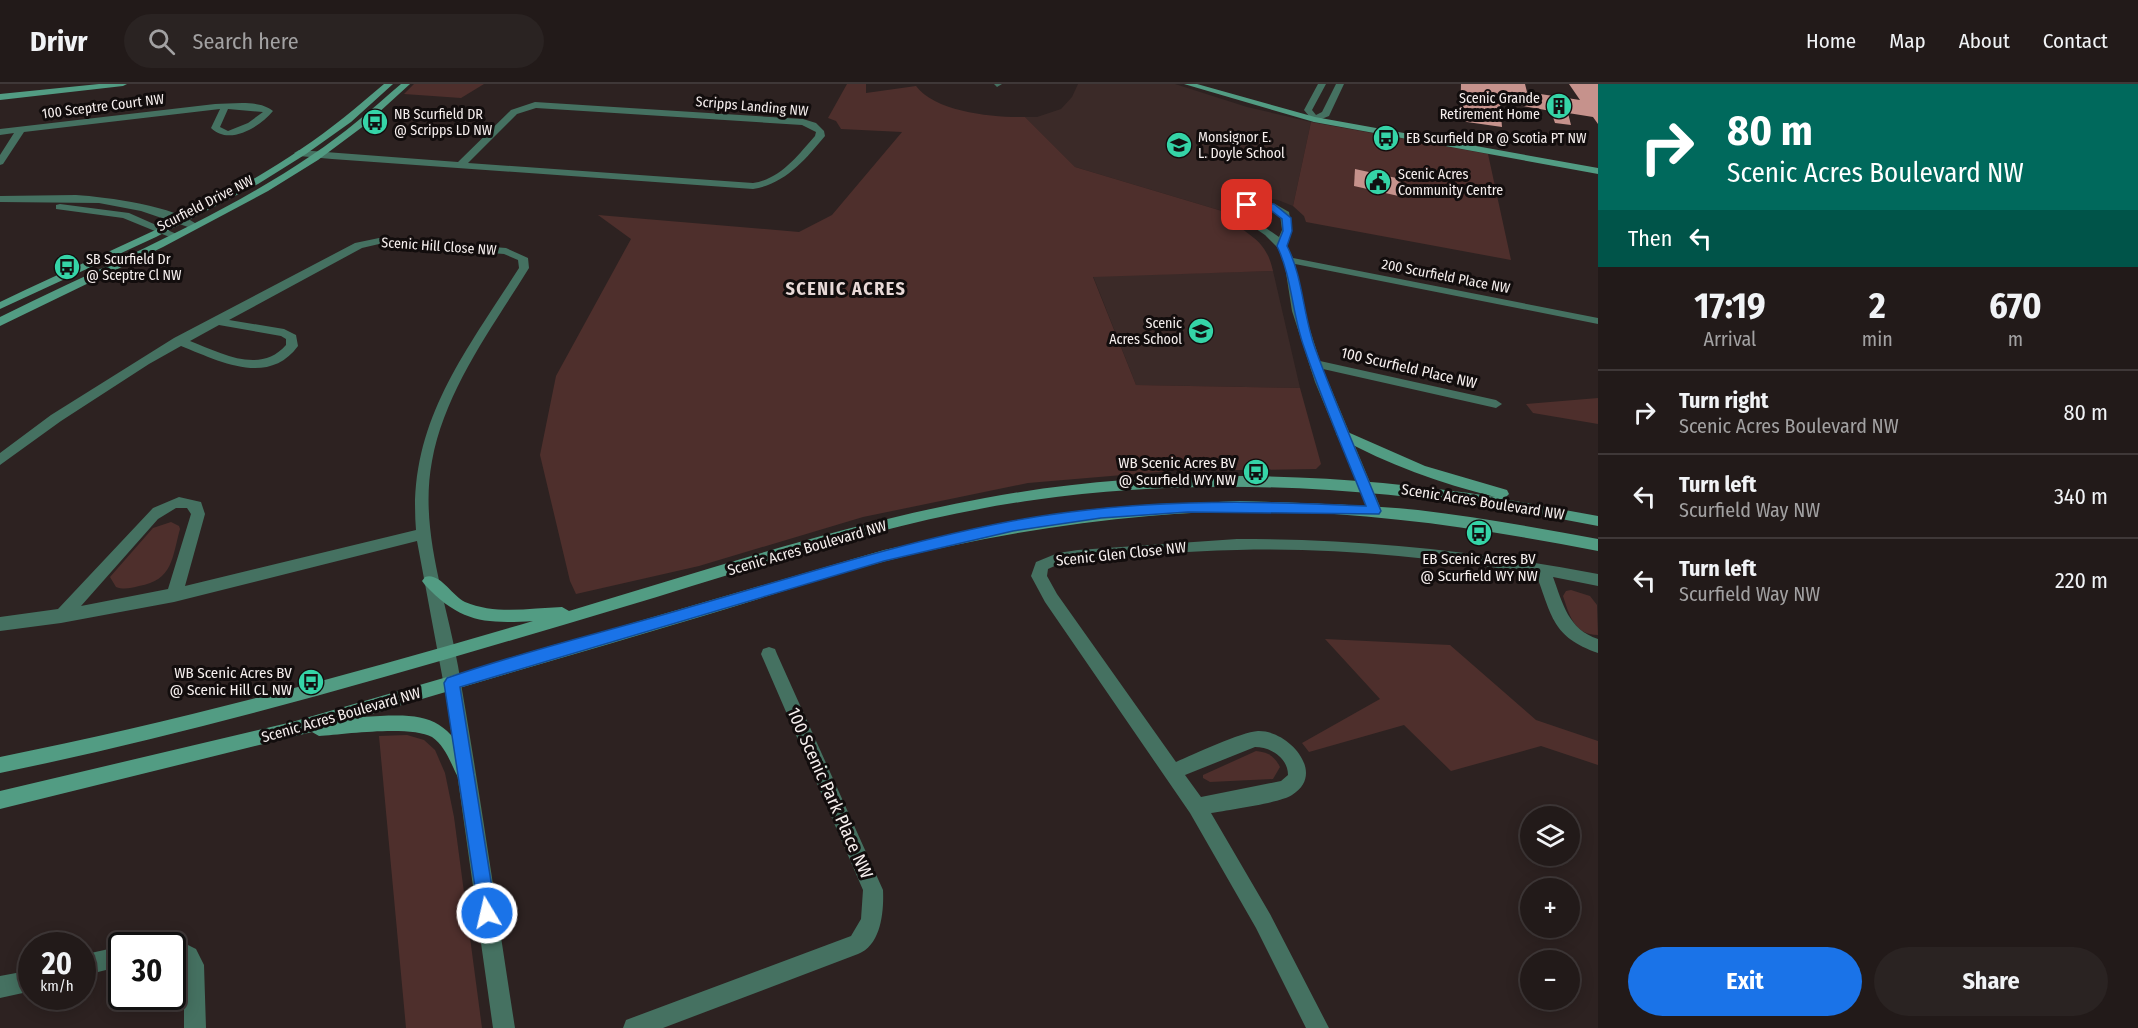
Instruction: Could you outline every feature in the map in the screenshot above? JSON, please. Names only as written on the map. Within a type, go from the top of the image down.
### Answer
[{"type":"street","points":[[0,89],[51,84]]},
{"type":"street","points":[[0,97],[123,84]]},
{"type":"street","name":"Scurfield Drive NW","points":[[0,322],[176,236],[268,187],[319,155],[361,124],[406,84]]},
{"type":"street","points":[[1188,84],[1311,115],[1551,159],[1598,162]]},
{"type":"street","points":[[1210,84],[1311,115],[1326,114],[1551,159],[1598,171]]},
{"type":"street","points":[[1311,115],[1322,84]]},
{"type":"street","points":[[1326,114],[1341,84]]},
{"type":"street","name":"Scurfield Drive NW","points":[[0,306],[179,220],[299,153],[346,120],[384,86]]},
{"type":"street","name":"Scripps Landing NW","points":[[299,153],[319,155],[460,165],[759,186],[779,178],[820,136],[820,131],[813,125],[803,122],[535,105],[514,112],[460,165]]},
{"type":"street","name":"100 Sceptre Court NW","points":[[0,132],[159,112],[225,107],[261,107],[269,111],[241,130],[220,133],[215,128],[225,107]]},
{"type":"street","points":[[0,162],[21,130]]},
{"type":"street","points":[[78,208],[90,198]]},
{"type":"street","points":[[0,199],[90,198],[133,204],[195,226]]},
{"type":"street","points":[[1282,246],[1287,231],[1285,214],[1277,208],[1260,204],[1242,208],[1240,213],[1245,219],[1269,233],[1282,246],[1289,260],[1298,311],[1316,364],[1375,511]]},
{"type":"street","points":[[0,209],[78,208],[125,215],[176,236]]},
{"type":"street","name":"Scenic Hill Close NW","points":[[0,460],[77,404],[178,341],[365,243],[379,241],[506,251],[523,258],[524,268],[452,386],[431,435],[422,488],[422,534],[430,581],[447,652],[504,1028]]},
{"type":"street","name":"200 Scurfield Place NW","points":[[1289,260],[1598,321]]},
{"type":"street","points":[[178,341],[251,365],[273,361],[285,354],[292,346],[292,338],[284,333],[214,321]]},
{"type":"street","name":"100 Scurfield Place NW","points":[[1316,364],[1496,404]]},
{"type":"street","points":[[1343,434],[1380,456],[1409,468],[1518,498],[1547,510]]},
{"type":"street","name":"Scenic Acres Boulevard NW","points":[[0,765],[124,739],[346,682],[863,531],[952,509],[1032,495],[1186,481],[1282,482],[1366,486],[1451,495],[1547,510],[1598,521]]},
{"type":"street","points":[[61,617],[153,515],[165,506],[187,502],[196,506],[198,514],[174,596]]},
{"type":"street","name":"Scenic Acres Boulevard NW","points":[[0,800],[292,730],[884,556],[1013,526],[1101,514],[1188,507],[1284,506],[1375,511],[1488,525],[1598,545]]},
{"type":"street","points":[[0,624],[61,617],[174,596],[422,534]]},
{"type":"street","name":"Scenic Glen Close NW","points":[[1318,1028],[1263,921],[1197,807],[1051,598],[1039,576],[1039,569],[1045,563],[1144,549],[1278,543],[1407,550],[1542,569],[1598,580]]},
{"type":"street","points":[[1542,569],[1562,624],[1576,638],[1598,646]]},
{"type":"street","points":[[430,581],[457,606],[486,614],[583,613]]},
{"type":"street","name":"100 Scenic Park Place NW","points":[[634,1028],[858,944],[869,930],[874,913],[873,890],[769,654]]},
{"type":"street","points":[[292,730],[417,724],[438,732],[466,775]]},
{"type":"street","points":[[1173,771],[1255,738],[1274,742],[1290,754],[1295,762],[1297,779],[1286,789],[1197,807]]},
{"type":"street","points":[[186,954],[194,964],[195,1028]]},
{"type":"street","points":[[0,987],[18,983]]},
{"type":"shaded area","points":[[414,84],[484,84],[461,98],[404,94]]},
{"type":"shaded area","points":[[847,84],[866,84],[866,93],[916,86],[937,102],[966,112],[1025,117],[1075,167],[1222,211],[1265,250],[1273,271],[1093,277],[1136,385],[1300,388],[1321,464],[1316,469],[1170,471],[1028,483],[863,517],[699,566],[576,594],[570,581],[540,455],[556,376],[631,239],[598,215],[799,232],[832,215],[902,132],[841,129],[836,121],[828,118]]},
{"type":"shaded area","name":"Monsignor E. L. Doyle School","points":[[1078,84],[1175,84],[1247,107],[1311,122],[1293,206],[1278,200],[1254,196],[1229,200],[1222,211],[1075,167],[1025,117],[1037,117],[1061,109],[1072,97]]},
{"type":"shaded area","points":[[1311,122],[1488,154],[1511,260],[1306,222],[1304,216],[1293,206]]},
{"type":"shaded area","name":"Scenic Acres School","points":[[1273,271],[1300,388],[1136,385],[1093,276]]},
{"type":"shaded area","points":[[1598,398],[1598,424],[1533,413],[1526,404]]},
{"type":"shaded area","points":[[171,522],[180,529],[165,573],[150,583],[128,588],[116,587],[110,577],[153,528]]},
{"type":"shaded area","points":[[1571,590],[1590,596],[1597,605],[1598,635],[1583,631],[1574,622],[1563,596],[1566,591]]},
{"type":"shaded area","points":[[1325,639],[1450,645],[1536,720],[1598,741],[1598,765],[1541,746],[1451,771],[1404,725],[1309,752],[1302,743],[1380,699]]},
{"type":"shaded area","points":[[407,735],[424,740],[435,750],[445,773],[454,817],[482,1028],[406,1028],[379,736]]},
{"type":"shaded area","points":[[1256,751],[1270,755],[1278,763],[1280,767],[1273,779],[1210,782],[1203,778],[1203,775]]},
{"type":"building","name":"Scenic Grande Retirement Home","points":[[1461,84],[1525,84],[1527,92],[1580,100],[1569,84],[1598,84],[1598,124],[1593,117],[1568,113],[1571,125],[1555,123],[1551,111],[1500,102],[1502,127],[1460,121]]},
{"type":"building","name":"Scenic Acres Community Centre","points":[[1355,169],[1401,179],[1403,197],[1354,186]]},
{"type":"place","name":"Scenic Grande Retirement Home","points":[[1559,106]]},
{"type":"place","name":"NB Scurfield DR @ Scripps LD NW","points":[[375,122]]},
{"type":"place","name":"EB Scurfield DR @ Scotia PT NW","points":[[1386,138]]},
{"type":"place","name":"Monsignor E. L. Doyle School","points":[[1179,145]]},
{"type":"place","name":"Scenic Acres Community Centre","points":[[1378,182]]},
{"type":"place","name":"SB Scurfield Dr @ Sceptre Cl NW","points":[[67,267]]},
{"type":"place","name":"Scenic Acres School","points":[[1201,331]]},
{"type":"place","name":"WB Scenic Acres BV @ Scurfield WY NW","points":[[1256,472]]},
{"type":"place","name":"EB Scenic Acres BV @ Scurfield WY NW","points":[[1479,533]]},
{"type":"place","name":"WB Scenic Acres BV @ Scenic Hill CL NW","points":[[311,682]]},
{"type":"district","name":"SCENIC ACRES","points":[[846,289]]},
{"type":"route","points":[[487,913],[452,683],[884,556],[1013,526],[1101,514],[1188,507],[1284,506],[1375,511],[1321,382],[1298,311],[1289,260],[1282,246],[1287,231],[1287,218],[1285,214],[1271,206],[1247,205]]}]
